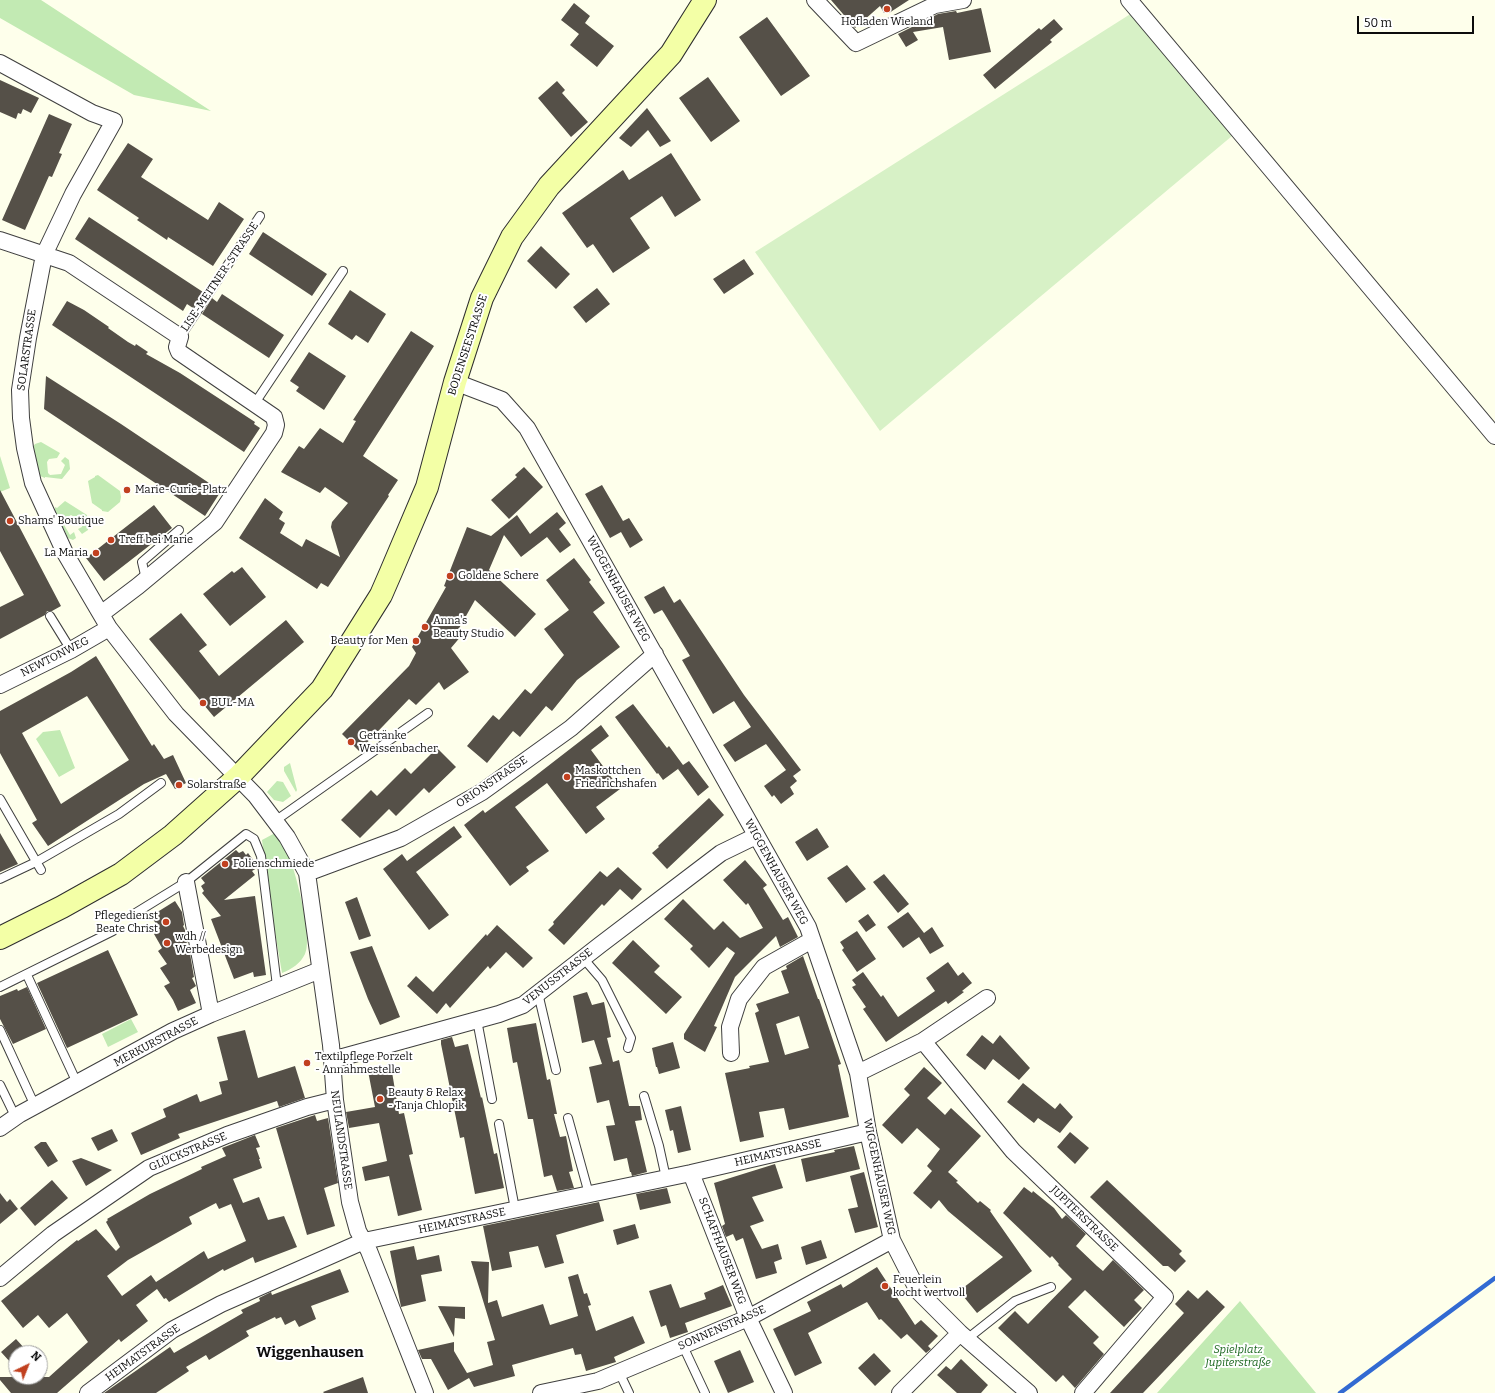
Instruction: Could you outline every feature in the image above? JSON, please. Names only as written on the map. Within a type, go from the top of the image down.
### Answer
[{"type":"main road","name":"BODENSEESTRASSE","points":[[0,938],[62,908],[121,874],[173,835],[238,777],[322,689],[381,595],[427,487],[455,382],[482,298],[512,237],[548,186],[671,54],[705,0]]},
{"type":"street","points":[[815,0],[856,43],[935,5],[963,0]]},
{"type":"street","points":[[1129,0],[1495,436]]},
{"type":"street","name":"SOLARSTRASSE","points":[[0,62],[92,113],[114,121],[73,194],[44,255],[28,338],[20,390],[21,418],[25,448],[33,483],[65,554],[109,628],[176,714],[238,777]]},
{"type":"street","name":"LISE-MEITNER-STRASSE","points":[[0,240],[69,263],[180,337],[177,347],[179,352],[274,417],[276,425],[274,433],[215,522],[146,579],[100,614]]},
{"type":"street","name":"WIGGENHAUSER WEG","points":[[455,382],[502,400],[527,428],[808,927],[858,1073],[868,1132],[892,1240],[918,1291],[964,1336],[1029,1393]]},
{"type":"street","name":"NEWTONWEG","points":[[0,684],[71,650],[109,628]]},
{"type":"street","name":"ORIONSTRASSE","points":[[307,873],[401,838],[482,792],[571,728],[655,654]]},
{"type":"street","name":"NEULANDSTRASSE","points":[[238,777],[256,796],[287,837],[307,873],[332,1060],[335,1100],[350,1202],[358,1231],[369,1251],[425,1393]]},
{"type":"street","name":"VENUSSTRASSE","points":[[332,1060],[477,1020],[523,1005],[721,853],[756,836]]},
{"type":"street","points":[[186,882],[211,1014]]},
{"type":"street","points":[[731,1053],[730,1027],[740,999],[764,967],[812,940]]},
{"type":"street","name":"MERKURSTRASSE","points":[[0,1128],[35,1106],[173,1031],[277,986],[320,970]]},
{"type":"street","points":[[858,1073],[923,1041],[987,998]]},
{"type":"street","name":"JUPITERSTRASSE","points":[[923,1041],[1013,1151],[1165,1297],[1083,1393]]},
{"type":"street","name":"GLÜCKSTRASSE","points":[[0,1278],[53,1234],[149,1168],[227,1135],[307,1107],[335,1100]]},
{"type":"street","name":"HEIMATSTRASSE","points":[[88,1393],[172,1330],[221,1304],[364,1241],[691,1173],[868,1132]]},
{"type":"street","name":"SCHAFFHAUSER WEG","points":[[691,1173],[748,1318],[784,1393]]},
{"type":"street","name":"SONNENSTRASSE","points":[[542,1393],[598,1381],[748,1318],[892,1240]]},
{"type":"street","points":[[900,1393],[964,1336]]},
{"type":"lane","name":"LISE-MEITNER-STRASSE","points":[[180,337],[260,216]]},
{"type":"lane","points":[[255,403],[343,271]]},
{"type":"lane","points":[[146,579],[142,562],[179,530]]},
{"type":"lane","points":[[50,616],[71,650]]},
{"type":"lane","points":[[275,821],[428,713]]},
{"type":"lane","points":[[0,879],[36,862],[119,814],[162,782]]},
{"type":"lane","points":[[0,799],[41,870]]},
{"type":"lane","points":[[134,914],[186,882],[246,834],[254,839],[262,856],[277,986]]},
{"type":"lane","points":[[0,987],[27,975],[113,931]]},
{"type":"lane","points":[[583,958],[602,980],[631,1038],[628,1048]]},
{"type":"lane","points":[[27,975],[77,1083]]},
{"type":"lane","points":[[538,993],[556,1070]]},
{"type":"lane","points":[[477,1020],[492,1099]]},
{"type":"lane","points":[[0,1030],[35,1106]]},
{"type":"lane","points":[[0,1084],[16,1118]]},
{"type":"lane","points":[[644,1096],[659,1146],[666,1178]]},
{"type":"lane","points":[[568,1118],[589,1194]]},
{"type":"lane","points":[[500,1124],[515,1209]]},
{"type":"lane","points":[[964,1336],[1014,1301],[1051,1287]]},
{"type":"lane","points":[[683,1346],[705,1393]]},
{"type":"lane","points":[[619,1372],[629,1393]]},
{"type":"green space","points":[[0,0],[41,0],[211,111],[134,95],[0,18]]},
{"type":"green space","points":[[1132,13],[1232,136],[880,431],[755,252]]},
{"type":"green space","points":[[41,442],[60,453],[57,458],[49,459],[47,462],[48,473],[50,475],[61,474],[65,465],[61,461],[65,457],[69,460],[70,469],[62,479],[45,478],[40,476],[33,447],[35,444]]},
{"type":"green space","points":[[0,456],[10,488],[0,492]]},
{"type":"green space","points":[[98,475],[120,491],[120,502],[108,512],[102,511],[92,503],[88,481]]},
{"type":"green space","points":[[65,501],[87,515],[88,530],[82,534],[78,529],[82,527],[81,521],[71,515],[66,518],[63,523],[70,535],[74,532],[76,538],[73,540],[68,538],[55,511],[55,507],[57,508]]},
{"type":"green space","points":[[60,730],[75,768],[59,777],[36,739],[43,732]]},
{"type":"green space","points":[[290,763],[297,790],[296,792],[284,771],[284,767]]},
{"type":"green space","points":[[277,781],[283,782],[291,796],[283,802],[274,800],[267,792]]},
{"type":"green space","points":[[277,832],[288,852],[297,882],[307,932],[307,945],[303,958],[295,966],[282,973],[269,897],[262,840]]},
{"type":"green space","points":[[131,1019],[138,1032],[108,1047],[102,1034]]},
{"type":"green space","name":"Spielplatz Jupiterstraße","points":[[1240,1301],[1316,1393],[1157,1393]]},
{"type":"building","points":[[831,0],[909,0],[889,13],[884,13],[880,6],[855,28]]},
{"type":"building","points":[[574,3],[590,16],[585,23],[614,46],[597,67],[570,45],[579,34],[561,20]]},
{"type":"building","points":[[981,8],[991,52],[949,60],[943,27],[913,32],[918,40],[906,47],[898,34],[938,14],[956,11],[957,13]]},
{"type":"building","points":[[767,17],[810,76],[781,96],[739,37]]},
{"type":"building","points":[[1054,19],[1063,29],[1050,40],[1052,42],[995,89],[983,75],[1039,28],[1041,30]]},
{"type":"building","points":[[708,77],[740,121],[711,142],[679,98]]},
{"type":"building","points":[[0,80],[39,98],[31,113],[23,109],[21,114],[18,113],[16,119],[0,112]]},
{"type":"building","points":[[557,81],[565,90],[562,93],[588,122],[571,137],[538,98]]},
{"type":"building","points":[[647,108],[671,141],[660,147],[648,130],[631,147],[619,138]]},
{"type":"building","points":[[49,114],[72,124],[59,153],[62,154],[52,177],[49,176],[25,230],[2,220]]},
{"type":"building","points":[[128,143],[153,159],[141,177],[208,220],[219,202],[244,219],[213,266],[168,237],[167,240],[137,220],[139,218],[97,190]]},
{"type":"building","points":[[671,153],[701,200],[675,217],[662,196],[630,218],[650,248],[613,273],[593,244],[587,248],[562,213],[623,170],[629,180]]},
{"type":"building","points":[[89,217],[203,292],[193,308],[187,304],[183,311],[75,239]]},
{"type":"building","points":[[263,232],[327,274],[312,296],[249,254]]},
{"type":"building","points":[[541,246],[570,274],[556,289],[527,261]]},
{"type":"building","points":[[744,259],[754,274],[724,294],[713,279]]},
{"type":"building","points":[[597,288],[610,304],[586,323],[573,307]]},
{"type":"building","points":[[350,290],[386,314],[368,343],[356,335],[352,340],[328,324]]},
{"type":"building","points":[[222,294],[284,335],[269,358],[202,314],[212,298],[217,302]]},
{"type":"building","points":[[67,301],[84,310],[128,342],[135,346],[136,344],[148,352],[146,354],[180,373],[255,422],[254,424],[260,428],[244,452],[52,325]]},
{"type":"building","points":[[411,331],[434,346],[363,456],[398,480],[388,495],[389,496],[328,587],[321,583],[317,589],[239,538],[265,498],[283,512],[279,519],[285,523],[280,533],[302,547],[306,539],[340,557],[331,527],[332,522],[348,503],[325,487],[320,493],[281,472],[299,446],[304,449],[320,428],[343,443],[356,421],[353,420]]},
{"type":"building","points":[[309,352],[346,376],[324,410],[296,391],[299,387],[290,381]]},
{"type":"building","points":[[46,376],[221,491],[205,516],[44,409]]},
{"type":"building","points":[[524,467],[543,487],[509,519],[491,500],[517,477],[515,475]]},
{"type":"building","points":[[602,485],[623,521],[629,518],[643,540],[630,548],[621,532],[610,538],[585,494]]},
{"type":"building","points":[[0,490],[61,606],[52,611],[47,611],[45,615],[0,639],[0,607],[24,595],[0,551]]},
{"type":"building","points":[[154,505],[172,528],[104,581],[86,558]]},
{"type":"building","points":[[557,512],[566,523],[559,529],[571,545],[560,553],[547,537],[521,557],[504,535],[489,570],[536,614],[515,637],[475,600],[457,632],[462,635],[451,648],[469,672],[444,690],[439,682],[416,705],[409,699],[359,751],[342,734],[409,666],[416,653],[412,647],[446,587],[444,586],[467,527],[491,536],[517,515],[530,534]]},
{"type":"building","points":[[574,558],[591,580],[589,582],[605,603],[593,612],[620,647],[577,680],[552,711],[546,706],[520,737],[513,731],[487,763],[467,746],[493,715],[499,720],[525,689],[531,694],[564,655],[544,629],[569,610],[546,580]]},
{"type":"building","points":[[242,567],[266,597],[230,626],[203,594],[232,571],[234,573]]},
{"type":"building","points":[[664,586],[674,603],[680,599],[744,695],[801,770],[793,776],[797,781],[790,787],[794,794],[781,804],[774,795],[772,797],[764,786],[786,770],[766,744],[735,762],[723,745],[751,727],[734,701],[713,714],[682,660],[690,656],[662,610],[654,614],[644,597]]},
{"type":"building","points":[[181,613],[207,645],[199,651],[219,676],[286,620],[304,642],[214,717],[149,639]]},
{"type":"building","points":[[96,656],[152,746],[154,744],[164,759],[173,755],[186,783],[175,789],[166,774],[144,784],[48,846],[32,823],[37,820],[0,753],[0,711],[71,672]],"holes":[[[87,696],[129,760],[61,804],[22,733]]]},
{"type":"building","points":[[633,704],[667,748],[669,746],[683,765],[689,761],[709,787],[698,796],[678,769],[682,766],[663,780],[615,717]]},
{"type":"building","points":[[601,725],[609,736],[591,750],[620,789],[596,807],[605,819],[586,834],[547,783],[515,807],[549,851],[526,867],[529,871],[510,886],[464,825],[483,810],[485,813]]},
{"type":"building","points":[[437,748],[456,767],[429,793],[424,788],[396,816],[389,809],[360,838],[341,820],[371,790],[377,796],[405,768],[411,774]]},
{"type":"building","points":[[709,798],[724,815],[667,869],[652,853]]},
{"type":"building","points":[[454,826],[462,837],[416,872],[449,915],[429,930],[383,869],[402,854],[407,861]]},
{"type":"building","points":[[817,828],[829,847],[807,861],[795,842]]},
{"type":"building","points":[[0,833],[18,864],[0,872]]},
{"type":"building","points":[[236,850],[239,853],[243,851],[246,855],[248,853],[257,865],[257,868],[252,871],[255,875],[224,900],[255,896],[266,975],[254,977],[253,972],[234,979],[211,919],[221,916],[202,893],[204,891],[201,886],[205,883],[201,878]]},
{"type":"building","points":[[745,860],[767,885],[763,888],[783,920],[788,917],[798,937],[780,947],[776,936],[735,977],[714,1026],[717,1027],[705,1052],[684,1039],[684,1034],[735,953],[727,947],[709,968],[690,949],[693,946],[664,919],[683,899],[714,930],[723,921],[740,938],[763,928],[748,903],[746,905],[723,880]]},
{"type":"building","points":[[847,865],[866,889],[846,903],[827,878]]},
{"type":"building","points":[[618,867],[642,889],[632,900],[620,889],[604,906],[602,904],[564,945],[548,930],[554,924],[553,922],[600,871],[607,877]]},
{"type":"building","points":[[884,874],[909,904],[898,913],[873,882]]},
{"type":"building","points":[[357,897],[371,936],[359,940],[345,902]]},
{"type":"building","points":[[175,901],[182,912],[183,926],[188,942],[186,943],[189,948],[194,977],[192,978],[196,986],[190,990],[196,1003],[178,1011],[164,986],[170,983],[160,968],[167,964],[158,951],[162,948],[154,934],[160,930],[151,916]]},
{"type":"building","points":[[908,912],[924,933],[932,927],[944,946],[930,954],[919,937],[903,948],[887,927]]},
{"type":"building","points":[[868,914],[876,925],[866,932],[858,921]]},
{"type":"building","points":[[497,925],[533,958],[523,968],[506,952],[490,969],[488,966],[450,1008],[446,1003],[437,1014],[407,986],[416,976],[433,992],[486,934],[487,936]]},
{"type":"building","points":[[857,931],[876,959],[857,972],[842,950],[844,948],[840,942]]},
{"type":"building","points":[[633,940],[660,966],[654,972],[682,997],[666,1014],[612,963]]},
{"type":"building","points":[[372,946],[400,1017],[380,1025],[368,999],[350,952]]},
{"type":"building","points":[[108,950],[138,1015],[67,1048],[37,983]]},
{"type":"building","points":[[803,956],[841,1064],[838,1065],[849,1117],[789,1130],[784,1108],[759,1112],[764,1137],[740,1142],[725,1073],[750,1068],[749,1066],[769,1062],[755,1013],[759,1011],[756,1004],[789,993],[781,971],[787,969],[786,966]],"holes":[[[799,1016],[809,1048],[785,1055],[776,1024]]]},
{"type":"building","points":[[948,962],[958,976],[963,972],[972,983],[962,991],[964,992],[948,1004],[946,1001],[886,1042],[863,1009],[866,1007],[852,987],[856,985],[852,980],[863,972],[881,997],[883,995],[898,1017],[935,991],[926,978]]},
{"type":"building","points":[[27,987],[46,1029],[13,1044],[0,1019],[0,996],[17,989],[18,991]]},
{"type":"building","points":[[587,992],[592,1005],[604,1002],[611,1037],[607,1038],[613,1062],[619,1060],[629,1106],[640,1106],[642,1120],[635,1121],[647,1172],[632,1176],[627,1158],[614,1161],[606,1126],[615,1125],[609,1100],[597,1103],[589,1067],[602,1064],[594,1040],[582,1043],[573,996]]},
{"type":"building","points":[[536,1023],[547,1080],[550,1079],[557,1114],[554,1114],[560,1137],[566,1136],[573,1171],[569,1172],[574,1188],[557,1191],[552,1175],[544,1177],[533,1119],[528,1119],[517,1062],[513,1063],[507,1028]]},
{"type":"building","points":[[245,1030],[258,1078],[295,1066],[305,1098],[279,1107],[277,1101],[178,1134],[180,1138],[141,1155],[131,1133],[166,1117],[163,1109],[197,1094],[200,1102],[222,1094],[219,1082],[228,1080],[217,1037]]},
{"type":"building","points":[[982,1035],[993,1044],[1000,1035],[1030,1068],[1019,1080],[993,1059],[985,1070],[966,1055]]},
{"type":"building","points":[[452,1037],[455,1047],[468,1044],[481,1098],[482,1097],[494,1154],[497,1153],[504,1188],[475,1194],[464,1137],[460,1138],[441,1044],[441,1040]]},
{"type":"building","points":[[673,1042],[680,1068],[659,1074],[652,1048]]},
{"type":"building","points":[[391,1066],[399,1114],[404,1113],[413,1154],[409,1155],[422,1210],[398,1216],[389,1176],[365,1181],[362,1167],[387,1161],[379,1123],[349,1128],[346,1112],[375,1107],[368,1071]]},
{"type":"building","points":[[924,1067],[942,1083],[927,1098],[945,1115],[951,1108],[981,1136],[948,1172],[958,1181],[956,1182],[978,1203],[980,1201],[991,1210],[990,1211],[1032,1271],[977,1313],[959,1291],[1003,1257],[948,1211],[939,1200],[931,1209],[913,1193],[932,1171],[927,1166],[940,1149],[917,1128],[902,1144],[882,1125],[910,1095],[904,1089]]},
{"type":"building","points":[[1023,1083],[1055,1109],[1060,1103],[1073,1117],[1060,1133],[1038,1118],[1034,1123],[1007,1102]]},
{"type":"building","points":[[681,1106],[691,1150],[678,1153],[673,1130],[670,1131],[665,1110]]},
{"type":"building","points":[[315,1115],[317,1121],[328,1118],[338,1183],[324,1188],[335,1226],[307,1235],[276,1128]]},
{"type":"building","points":[[112,1129],[118,1141],[98,1151],[91,1138]]},
{"type":"building","points":[[1070,1132],[1089,1148],[1075,1164],[1057,1147]]},
{"type":"building","points":[[255,1135],[260,1147],[256,1148],[262,1168],[233,1179],[243,1203],[259,1197],[268,1220],[284,1216],[297,1247],[255,1263],[253,1257],[224,1271],[223,1269],[169,1302],[166,1298],[164,1299],[157,1289],[136,1305],[148,1321],[121,1342],[119,1339],[57,1393],[11,1393],[0,1380],[0,1377],[8,1377],[8,1385],[48,1385],[48,1377],[88,1342],[67,1313],[49,1328],[38,1315],[23,1328],[1,1301],[77,1240],[78,1241],[96,1229],[116,1251],[120,1247],[106,1222],[108,1220],[107,1219],[150,1194],[202,1169],[201,1167],[226,1156],[222,1148]],"holes":[[[216,1203],[219,1209],[231,1204],[246,1241],[208,1259],[204,1251],[156,1282],[151,1275],[122,1296],[107,1276],[128,1260],[192,1224],[189,1217]]]},
{"type":"building","points":[[41,1142],[46,1142],[58,1161],[48,1167],[34,1147]]},
{"type":"building","points":[[854,1146],[860,1169],[806,1182],[801,1159],[835,1152],[834,1150]]},
{"type":"building","points":[[81,1158],[112,1170],[86,1186],[72,1161]]},
{"type":"building","points":[[775,1164],[783,1188],[752,1197],[764,1221],[750,1226],[762,1249],[778,1244],[782,1259],[774,1262],[777,1273],[756,1279],[743,1238],[736,1241],[733,1234],[726,1237],[722,1226],[725,1224],[714,1183]]},
{"type":"building","points":[[864,1172],[878,1227],[855,1233],[848,1209],[858,1207],[850,1176]]},
{"type":"building","points":[[52,1180],[68,1198],[35,1226],[20,1208]]},
{"type":"building","points":[[1107,1180],[1182,1251],[1179,1254],[1186,1261],[1175,1272],[1168,1266],[1163,1266],[1090,1197]]},
{"type":"building","points":[[1024,1187],[1032,1193],[1033,1191],[1054,1208],[1062,1219],[1066,1215],[1086,1234],[1076,1246],[1097,1266],[1103,1271],[1113,1260],[1144,1290],[1134,1300],[1142,1308],[1124,1327],[1085,1290],[1068,1307],[1099,1337],[1093,1343],[1104,1354],[1075,1388],[1063,1375],[1056,1382],[998,1328],[1015,1311],[1028,1324],[1072,1279],[1058,1265],[1059,1264],[1052,1256],[1050,1258],[1003,1213]]},
{"type":"building","points":[[667,1188],[671,1203],[640,1210],[636,1194]]},
{"type":"building","points":[[0,1193],[7,1202],[10,1199],[18,1209],[0,1224]]},
{"type":"building","points":[[599,1202],[604,1221],[556,1235],[564,1263],[545,1268],[538,1246],[509,1252],[512,1267],[492,1271],[483,1226]]},
{"type":"building","points":[[635,1224],[639,1238],[617,1245],[613,1230]]},
{"type":"building","points":[[821,1240],[827,1258],[806,1265],[801,1247]]},
{"type":"building","points":[[414,1246],[417,1260],[439,1255],[442,1271],[421,1275],[426,1301],[401,1307],[390,1251]]},
{"type":"building","points":[[471,1261],[489,1262],[488,1303],[497,1300],[502,1317],[543,1304],[550,1325],[578,1316],[568,1277],[578,1274],[584,1294],[587,1293],[591,1305],[588,1306],[596,1331],[633,1316],[645,1343],[614,1357],[616,1362],[586,1371],[581,1354],[575,1355],[573,1348],[512,1365],[515,1376],[474,1387],[469,1378],[448,1390],[431,1359],[422,1359],[418,1350],[454,1342],[454,1351],[467,1373],[493,1365],[487,1342],[495,1340]]},
{"type":"building","points":[[877,1267],[915,1325],[921,1320],[938,1336],[928,1346],[931,1349],[926,1353],[907,1334],[901,1339],[881,1319],[879,1320],[867,1302],[808,1333],[822,1363],[795,1376],[773,1329],[811,1311],[807,1302],[841,1284],[843,1288]]},
{"type":"building","points":[[340,1269],[349,1292],[311,1306],[316,1319],[299,1327],[295,1320],[285,1325],[281,1317],[276,1319],[275,1317],[246,1331],[249,1336],[209,1360],[206,1355],[186,1367],[189,1371],[156,1393],[104,1393],[170,1347],[174,1353],[243,1313],[241,1310],[260,1301],[259,1298],[271,1292],[272,1295]]},
{"type":"building","points":[[671,1284],[680,1308],[706,1299],[704,1293],[723,1285],[732,1306],[685,1323],[688,1332],[670,1338],[666,1325],[661,1327],[649,1291]]},
{"type":"building","points":[[1188,1290],[1198,1299],[1207,1290],[1225,1307],[1143,1393],[1110,1393],[1184,1313],[1175,1304]]},
{"type":"building","points":[[438,1306],[465,1307],[465,1319],[455,1318],[454,1337]]},
{"type":"building","points":[[16,1339],[21,1345],[9,1345]]},
{"type":"building","points":[[8,1346],[8,1360],[1,1352]]},
{"type":"building","points":[[740,1350],[754,1382],[728,1393],[714,1361]]},
{"type":"building","points":[[874,1353],[891,1371],[875,1386],[858,1368]]},
{"type":"building","points":[[961,1359],[988,1385],[981,1393],[957,1393],[937,1375],[946,1366],[951,1370]]},
{"type":"building","points":[[363,1377],[368,1393],[323,1392]]},
{"type":"waterway","points":[[1340,1393],[1495,1278]]},
{"type":"place","name":"Hofladen Wieland","points":[[887,9]]},
{"type":"place","name":"Marie-Curie-Platz","points":[[127,490]]},
{"type":"place","name":"Shams' Boutique","points":[[10,521]]},
{"type":"place","name":"Treff bei Marie","points":[[111,540]]},
{"type":"place","name":"La Maria","points":[[96,553]]},
{"type":"place","name":"Goldene Schere","points":[[450,576]]},
{"type":"place","name":"Anna's Beauty Studio","points":[[425,627]]},
{"type":"place","name":"Beauty for Men","points":[[416,641]]},
{"type":"place","name":"BUL-MA","points":[[203,703]]},
{"type":"place","name":"Getränke Weissenbacher","points":[[351,742]]},
{"type":"place","name":"Maskottchen Friedrichshafen","points":[[567,777]]},
{"type":"place","name":"Solarstraße","points":[[179,785]]},
{"type":"place","name":"Folienschmiede","points":[[225,864]]},
{"type":"place","name":"Pflegedienst Beate Christ","points":[[166,922]]},
{"type":"place","name":"wdh // Werbedesign","points":[[167,943]]},
{"type":"place","name":"Textilpflege Porzelt - Annahmestelle","points":[[307,1063]]},
{"type":"place","name":"Beauty & Relax - Tanja Chlopik","points":[[380,1099]]},
{"type":"place","name":"Feuerlein kocht wertvoll","points":[[885,1286]]},
{"type":"district","name":"Wiggenhausen","points":[[310,1353]]}]
